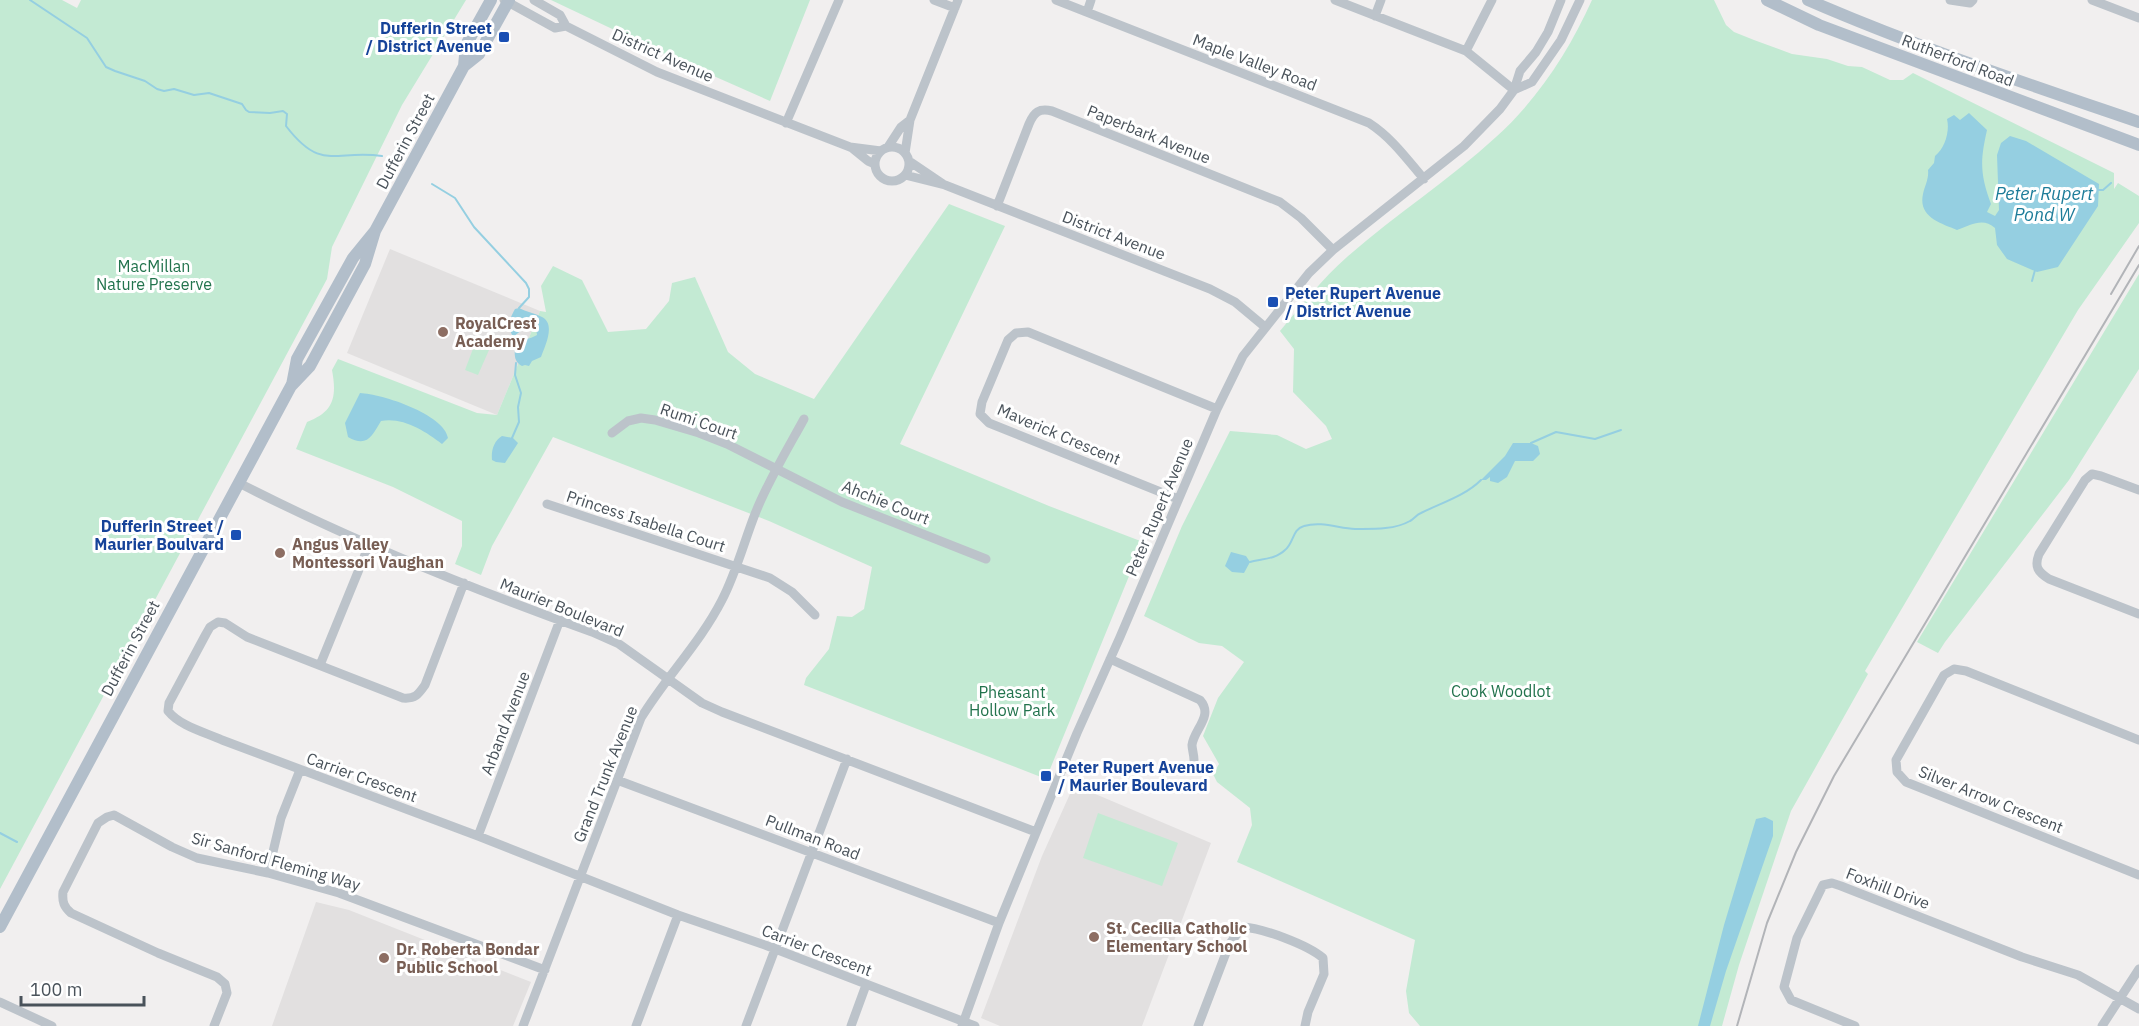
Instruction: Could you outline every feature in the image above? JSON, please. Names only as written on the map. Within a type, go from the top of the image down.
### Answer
[{"type":"main road","name":"Dufferin Street","points":[[0,927],[291,386],[297,359],[353,258],[375,231],[464,66],[466,45],[491,0]]},
{"type":"main road","name":"Rutherford Road","points":[[1767,0],[1819,25],[2139,145]]},
{"type":"main road","name":"Rutherford Road","points":[[1808,0],[1864,25],[1942,54],[2139,122]]},
{"type":"main road","name":"Dufferin Street","points":[[464,66],[479,54],[507,1]]},
{"type":"street","name":"District Avenue","points":[[534,0],[560,15],[566,26],[657,72],[850,147],[885,149]]},
{"type":"street","points":[[786,123],[839,0]]},
{"type":"street","points":[[910,120],[901,127],[876,159],[878,174],[887,180],[897,180],[905,175],[909,166],[907,157],[910,120],[957,4],[934,0]]},
{"type":"street","name":"Maple Valley Road","points":[[1056,0],[1370,123],[1386,134],[1424,179]]},
{"type":"street","points":[[1087,12],[1092,0]]},
{"type":"street","points":[[1335,0],[1466,51],[1514,90]]},
{"type":"street","points":[[1375,16],[1381,0]]},
{"type":"street","points":[[1466,51],[1492,0]]},
{"type":"street","name":"Peter Rupert Avenue","points":[[962,1024],[1036,832],[1217,409],[1243,356],[1309,273],[1333,250],[1464,146],[1500,109],[1514,90],[1520,71],[1536,52],[1548,32],[1561,0]]},
{"type":"street","name":"Peter Rupert Avenue","points":[[1514,90],[1532,82],[1561,40],[1580,0]]},
{"type":"street","points":[[1950,0],[1970,3],[1973,0]]},
{"type":"street","points":[[2092,0],[2139,18]]},
{"type":"street","name":"District Avenue","points":[[507,1],[555,28],[566,26]]},
{"type":"street","name":"Paperbark Avenue","points":[[997,206],[1034,113],[1042,109],[1280,202],[1302,218],[1333,250]]},
{"type":"street","name":"District Avenue","points":[[850,147],[875,164]]},
{"type":"street","points":[[885,149],[897,147],[907,157]]},
{"type":"street","name":"District Avenue","points":[[907,157],[945,185]]},
{"type":"street","name":"District Avenue","points":[[905,175],[945,185],[1210,289],[1235,302],[1265,327]]},
{"type":"street","name":"Maverick Crescent","points":[[1178,499],[990,423],[980,414],[982,402],[1008,340],[1016,333],[1028,332],[1217,409]]},
{"type":"street","name":"Rumi Court","points":[[612,433],[628,421],[641,418],[655,420],[712,438],[777,468]]},
{"type":"street","name":"Grand Trunk Avenue","points":[[523,1026],[641,718],[660,687],[669,678],[713,616],[723,598],[756,512],[804,419]]},
{"type":"street","name":"Ahchie Court","points":[[777,468],[842,502],[986,559]]},
{"type":"street","points":[[2139,490],[2092,474],[2085,480],[2039,554],[2036,563],[2039,572],[2049,579],[2139,614]]},
{"type":"street","name":"Maurier Boulevard","points":[[239,483],[318,523],[369,545],[619,644],[702,703],[1036,832]]},
{"type":"street","name":"Princess Isabella Court","points":[[547,504],[770,578],[792,592],[815,615]]},
{"type":"street","points":[[320,665],[369,545]]},
{"type":"street","name":"Carrier Crescent","points":[[464,583],[425,685],[418,695],[411,699],[402,698],[247,637],[218,622],[210,627],[169,703],[168,711],[183,723],[222,740],[478,836],[962,1024],[975,1026]]},
{"type":"street","name":"Arband Avenue","points":[[478,836],[560,620]]},
{"type":"street","points":[[1110,659],[1200,700],[1205,706],[1206,715],[1192,745],[1194,760]]},
{"type":"street","name":"Silver Arrow Crescent","points":[[2139,740],[1966,671],[1954,669],[1944,675],[1896,760],[1897,772],[1906,782],[2139,874]]},
{"type":"street","points":[[746,1026],[847,759]]},
{"type":"street","points":[[268,873],[281,818],[300,770]]},
{"type":"street","name":"Pullman Road","points":[[617,780],[999,923]]},
{"type":"street","name":"Sir Sanford Fleming Way","points":[[214,1026],[227,993],[225,984],[211,974],[158,953],[71,913],[65,908],[62,900],[63,892],[98,823],[107,817],[114,815],[197,858],[268,873],[339,893],[545,970]]},
{"type":"street","name":"Foxhill Drive","points":[[1855,1026],[1791,1000],[1784,987],[1797,938],[1823,885],[1828,883],[1841,886],[2022,957],[2078,975],[2120,998]]},
{"type":"street","points":[[636,1026],[678,915]]},
{"type":"street","points":[[1198,1026],[1229,945],[1242,927],[1254,928],[1313,949],[1323,958],[1324,974],[1308,1012],[1305,1026]]},
{"type":"street","points":[[2102,1026],[2139,969]]},
{"type":"street","points":[[851,1026],[866,985]]},
{"type":"street","points":[[2120,998],[2139,1009]]},
{"type":"street","points":[[0,1002],[52,1026]]},
{"type":"shaded area","name":"RoyalCrest Academy","points":[[390,249],[540,311],[497,415],[347,353]]},
{"type":"shaded area","name":"St. Cecilia Catholic Elementary School","points":[[1074,785],[1211,843],[1142,1026],[1000,1026],[981,1018],[1042,856]]},
{"type":"shaded area","name":"Dr. Roberta Bondar Public School","points":[[316,902],[349,910],[531,982],[513,1026],[272,1026]]},
{"type":"green space","name":"MacMillan Nature Preserve","points":[[0,0],[62,0],[77,8],[81,0],[466,0],[402,105],[332,247],[327,279],[0,889]]},
{"type":"green space","points":[[551,0],[810,0],[770,101]]},
{"type":"green space","name":"Cook Woodlot","points":[[1592,0],[1714,0],[1726,25],[1734,32],[1792,54],[1862,67],[1890,80],[1903,80],[1913,73],[2114,173],[2114,189],[2118,183],[2139,196],[2139,223],[2078,310],[1865,671],[1868,674],[1791,811],[1739,965],[1722,1026],[1420,1026],[1409,1013],[1406,991],[1415,940],[1237,862],[1252,825],[1250,808],[1217,782],[1213,774],[1219,764],[1203,736],[1218,698],[1244,662],[1222,646],[1199,643],[1144,616],[1182,526],[1230,431],[1277,435],[1306,449],[1332,439],[1326,426],[1293,392],[1294,349],[1280,331],[1338,265],[1460,168],[1511,122],[1539,90],[1563,56]]},
{"type":"green space","name":"Pheasant Hollow Park","points":[[949,204],[1005,226],[900,444],[1143,542],[1046,779],[804,685],[806,678],[829,649],[837,616],[852,617],[864,609],[872,567],[769,521],[553,437],[492,546],[481,575],[455,564],[462,546],[462,521],[393,487],[296,449],[307,422],[323,413],[331,402],[334,388],[332,370],[338,359],[477,413],[497,415],[540,311],[546,312],[541,286],[553,266],[582,280],[608,332],[646,329],[669,301],[672,283],[695,277],[728,352],[755,374],[814,399]]},
{"type":"green space","points":[[2139,274],[2139,369],[2069,480],[1938,653],[1917,642]]},
{"type":"green space","points":[[474,346],[489,350],[478,375],[465,370]]},
{"type":"green space","points":[[1098,813],[1178,843],[1162,886],[1083,858]]},
{"type":"water","name":"Peter Rupert Pond W","points":[[1969,113],[1987,130],[1982,167],[1991,204],[1987,212],[1995,216],[1999,210],[1997,155],[2001,143],[2010,136],[2026,141],[2099,184],[2098,206],[2058,267],[2037,272],[2007,259],[1997,245],[1995,228],[1986,223],[1981,222],[1957,230],[1927,214],[1922,202],[1928,170],[1946,139],[1947,119],[1954,115],[1960,120]]},
{"type":"water","points":[[519,308],[542,317],[546,320],[549,330],[541,357],[532,361],[529,366],[522,366],[516,361],[515,339],[518,337],[526,339],[537,335],[536,328],[528,325],[513,337],[510,329],[511,316],[515,309]]},
{"type":"water","points":[[360,393],[396,401],[424,413],[444,429],[448,438],[442,444],[413,426],[389,420],[381,421],[372,436],[364,441],[348,437],[345,423]]},
{"type":"water","points":[[502,436],[513,438],[518,443],[505,463],[492,460],[494,446]]},
{"type":"water","points":[[1513,443],[1531,443],[1538,446],[1540,454],[1533,461],[1515,461],[1507,477],[1498,483],[1490,481],[1490,477],[1481,480],[1505,456]]},
{"type":"water","points":[[1231,552],[1246,556],[1250,562],[1244,573],[1232,572],[1225,566]]},
{"type":"water","points":[[1765,817],[1773,821],[1773,836],[1726,971],[1710,1026],[1698,1026],[1724,925],[1756,819]]},
{"type":"waterway","points":[[30,0],[87,38],[106,67],[115,71],[145,81],[164,91],[174,89],[194,95],[209,93],[242,104],[249,112],[283,111],[287,114],[286,126],[310,150],[320,154],[382,156]]},
{"type":"waterway","points":[[2096,190],[2103,190],[2111,183]]},
{"type":"waterway","points":[[432,184],[455,198],[474,227],[526,283],[529,297],[519,308]]},
{"type":"waterway","points":[[2032,281],[2035,270]]},
{"type":"waterway","points":[[512,438],[519,422],[518,407],[521,393],[515,375],[516,363]]},
{"type":"waterway","points":[[1531,443],[1556,432],[1595,439],[1621,430]]},
{"type":"waterway","points":[[1250,562],[1281,553],[1288,547],[1297,530],[1304,526],[1323,524],[1362,529],[1397,526],[1460,495],[1481,480]]},
{"type":"waterway","points":[[0,833],[17,842]]},
{"type":"railway","points":[[2111,294],[2139,246]]},
{"type":"railway","points":[[1737,1026],[1767,923],[1796,852],[1834,776],[2139,265]]},
{"type":"place","name":"Dufferin Street / District Avenue","points":[[504,37]]},
{"type":"place","name":"Peter Rupert Avenue / District Avenue","points":[[1273,302]]},
{"type":"place","name":"RoyalCrest Academy","points":[[443,332]]},
{"type":"place","name":"Dufferin Street / Maurier Boulvard","points":[[236,535]]},
{"type":"place","name":"Angus Valley Montessori Vaughan","points":[[280,553]]},
{"type":"place","name":"Peter Rupert Avenue / Maurier Boulevard","points":[[1046,776]]},
{"type":"place","name":"St. Cecilia Catholic Elementary School","points":[[1094,937]]},
{"type":"place","name":"Dr. Roberta Bondar Public School","points":[[384,958]]}]
